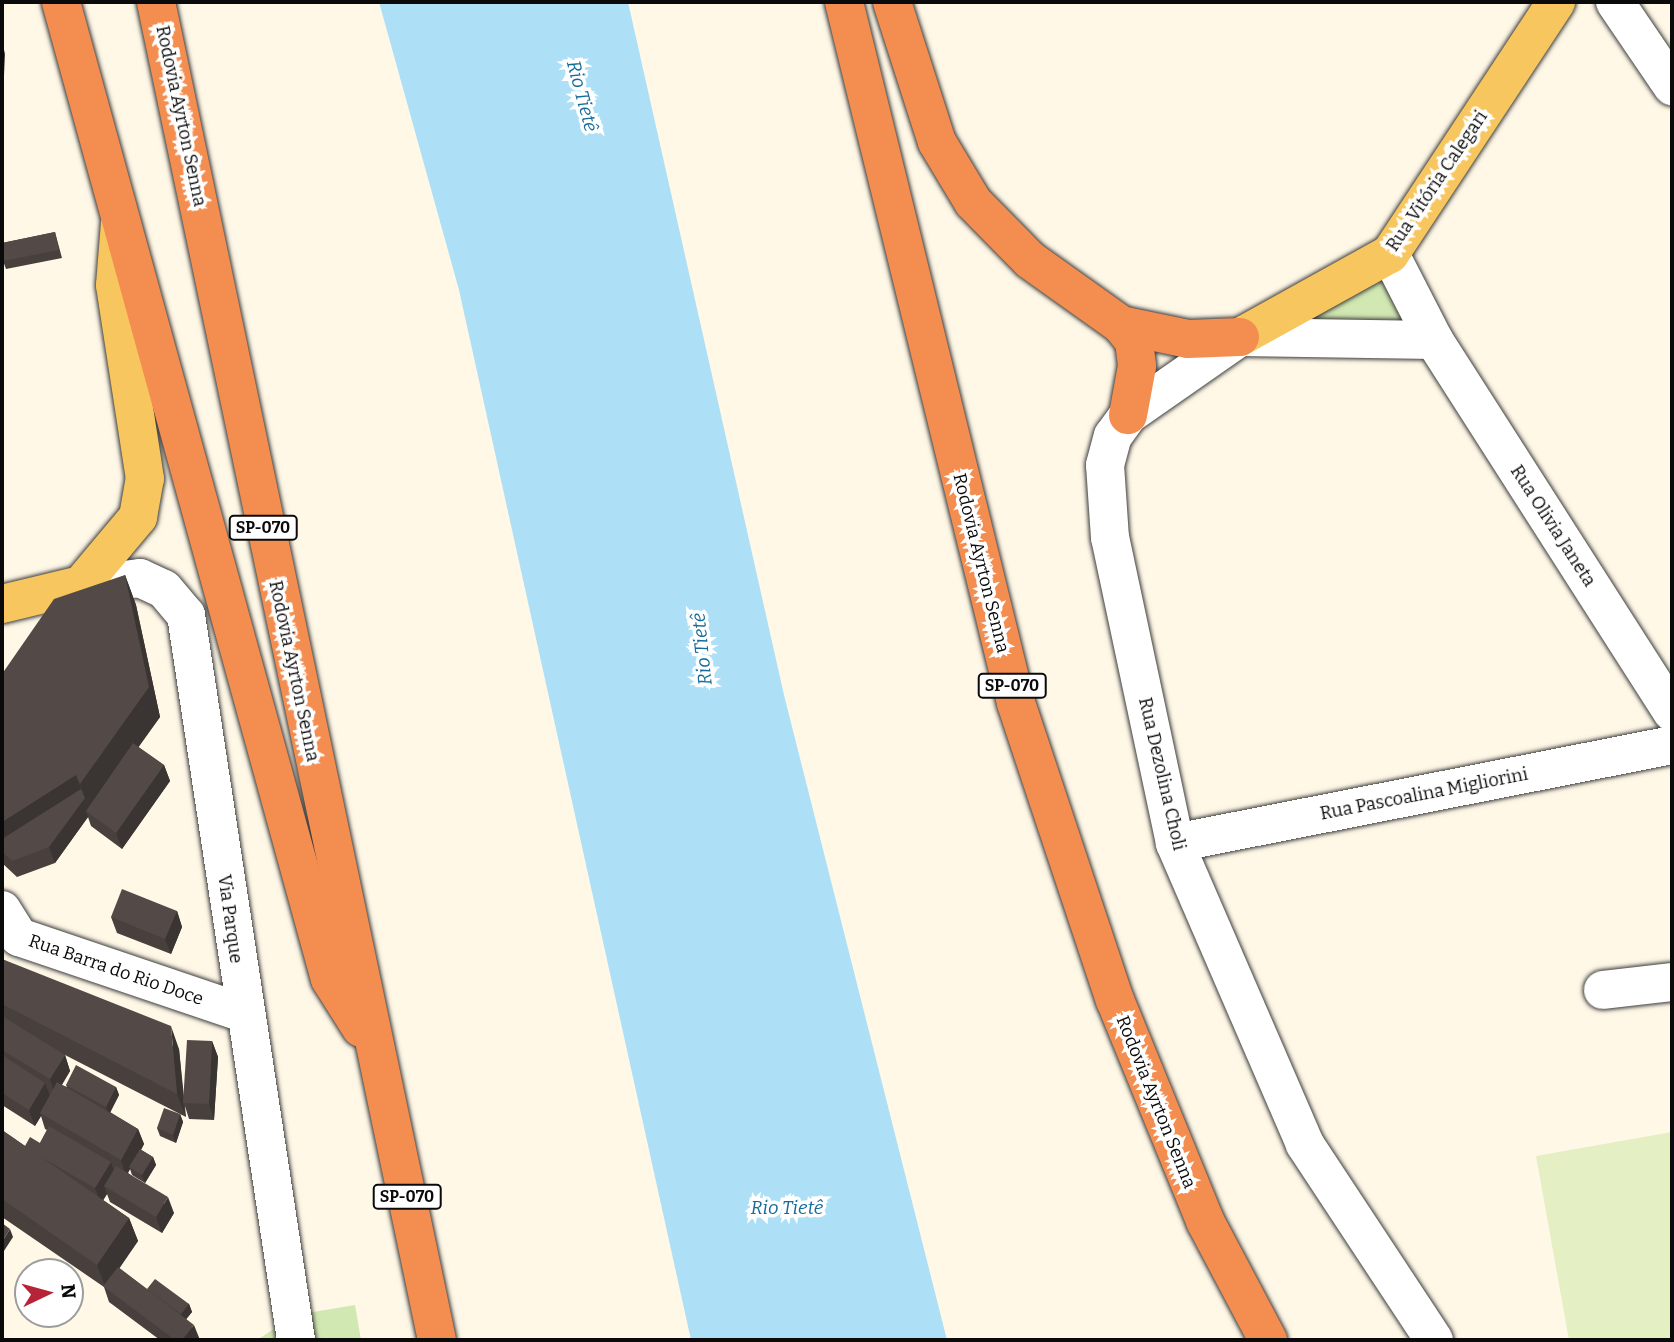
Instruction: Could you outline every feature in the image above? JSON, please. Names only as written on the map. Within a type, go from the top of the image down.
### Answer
[{"type":"highway","points":[[61,2],[330,979],[376,1053]]},
{"type":"highway","name":"Rodovia Ayrton Senna","points":[[156,2],[437,1340]]},
{"type":"highway","name":"Rodovia Ayrton Senna","points":[[844,2],[1016,703],[1115,1000],[1205,1221],[1268,1340]]},
{"type":"highway","points":[[892,2],[937,142],[973,202],[1030,260],[1121,325],[1134,341],[1137,366],[1129,415]]},
{"type":"highway","points":[[1121,325],[1188,339],[1240,337]]},
{"type":"main road","name":"Rua Vitória Calegari","points":[[1240,337],[1390,254],[1556,2]]},
{"type":"main road","points":[[2,604],[81,585],[138,517],[145,479],[115,285],[120,223]]},
{"type":"street","points":[[1615,2],[1672,86]]},
{"type":"street","name":"Rua Olivia Janeta","points":[[1390,254],[1434,340],[1672,712]]},
{"type":"street","points":[[1240,337],[1434,340]]},
{"type":"street","name":"Rua Dezolina Choli","points":[[1240,337],[1129,415],[1112,436],[1105,498],[1175,843],[1305,1144],[1434,1340]]},
{"type":"street","name":"Via Parque","points":[[81,585],[140,578],[164,589],[186,615],[244,1013],[296,1340]]},
{"type":"street","name":"Rua Pascoalina Migliorini","points":[[1175,843],[1672,745]]},
{"type":"street","name":"Rua Barra do Rio Doce","points":[[8,936],[244,1013]]},
{"type":"street","points":[[1603,990],[1672,982]]},
{"type":"green space","points":[[1390,254],[1434,340],[1240,337]]},
{"type":"green space","points":[[1672,1132],[1672,1340],[1569,1340],[1536,1156]]},
{"type":"green space","points":[[355,1305],[361,1340],[257,1340],[295,1315]]},
{"type":"water","name":"Rio Tietê","points":[[379,2],[628,2],[784,695],[947,1340],[691,1340],[459,290]]},
{"type":"building","points":[[55,232],[59,250],[3,261],[2,243]]},
{"type":"building","points":[[125,575],[149,687],[80,784],[76,775],[2,822],[2,674],[54,599]]},
{"type":"building","points":[[133,743],[164,765],[116,833],[86,811]]},
{"type":"building","points":[[81,789],[85,798],[49,847],[12,861],[2,852],[2,839]]},
{"type":"building","points":[[122,889],[177,911],[165,939],[111,917]]},
{"type":"building","points":[[2,959],[171,1026],[177,1094],[2,1004]]},
{"type":"building","points":[[2,1016],[65,1055],[50,1079],[2,1050]]},
{"type":"building","points":[[187,1040],[212,1041],[209,1104],[183,1103]]},
{"type":"building","points":[[2,1055],[45,1083],[29,1110],[2,1093]]},
{"type":"building","points":[[76,1065],[116,1087],[106,1107],[66,1085]]},
{"type":"building","points":[[57,1082],[138,1129],[121,1160],[40,1113]]},
{"type":"building","points":[[164,1108],[180,1114],[173,1135],[157,1128]]},
{"type":"building","points":[[49,1126],[111,1162],[95,1188],[25,1146],[30,1137],[40,1143]]},
{"type":"building","points":[[2,1130],[129,1218],[97,1265],[2,1199]]},
{"type":"building","points":[[140,1149],[153,1157],[142,1175],[129,1167]]},
{"type":"building","points":[[116,1166],[168,1197],[156,1217],[104,1186]]},
{"type":"building","points":[[2,1223],[10,1229],[2,1242]]},
{"type":"building","points":[[118,1267],[194,1325],[182,1340],[175,1340],[103,1286]]},
{"type":"building","points":[[155,1279],[189,1304],[181,1314],[147,1289]]}]
